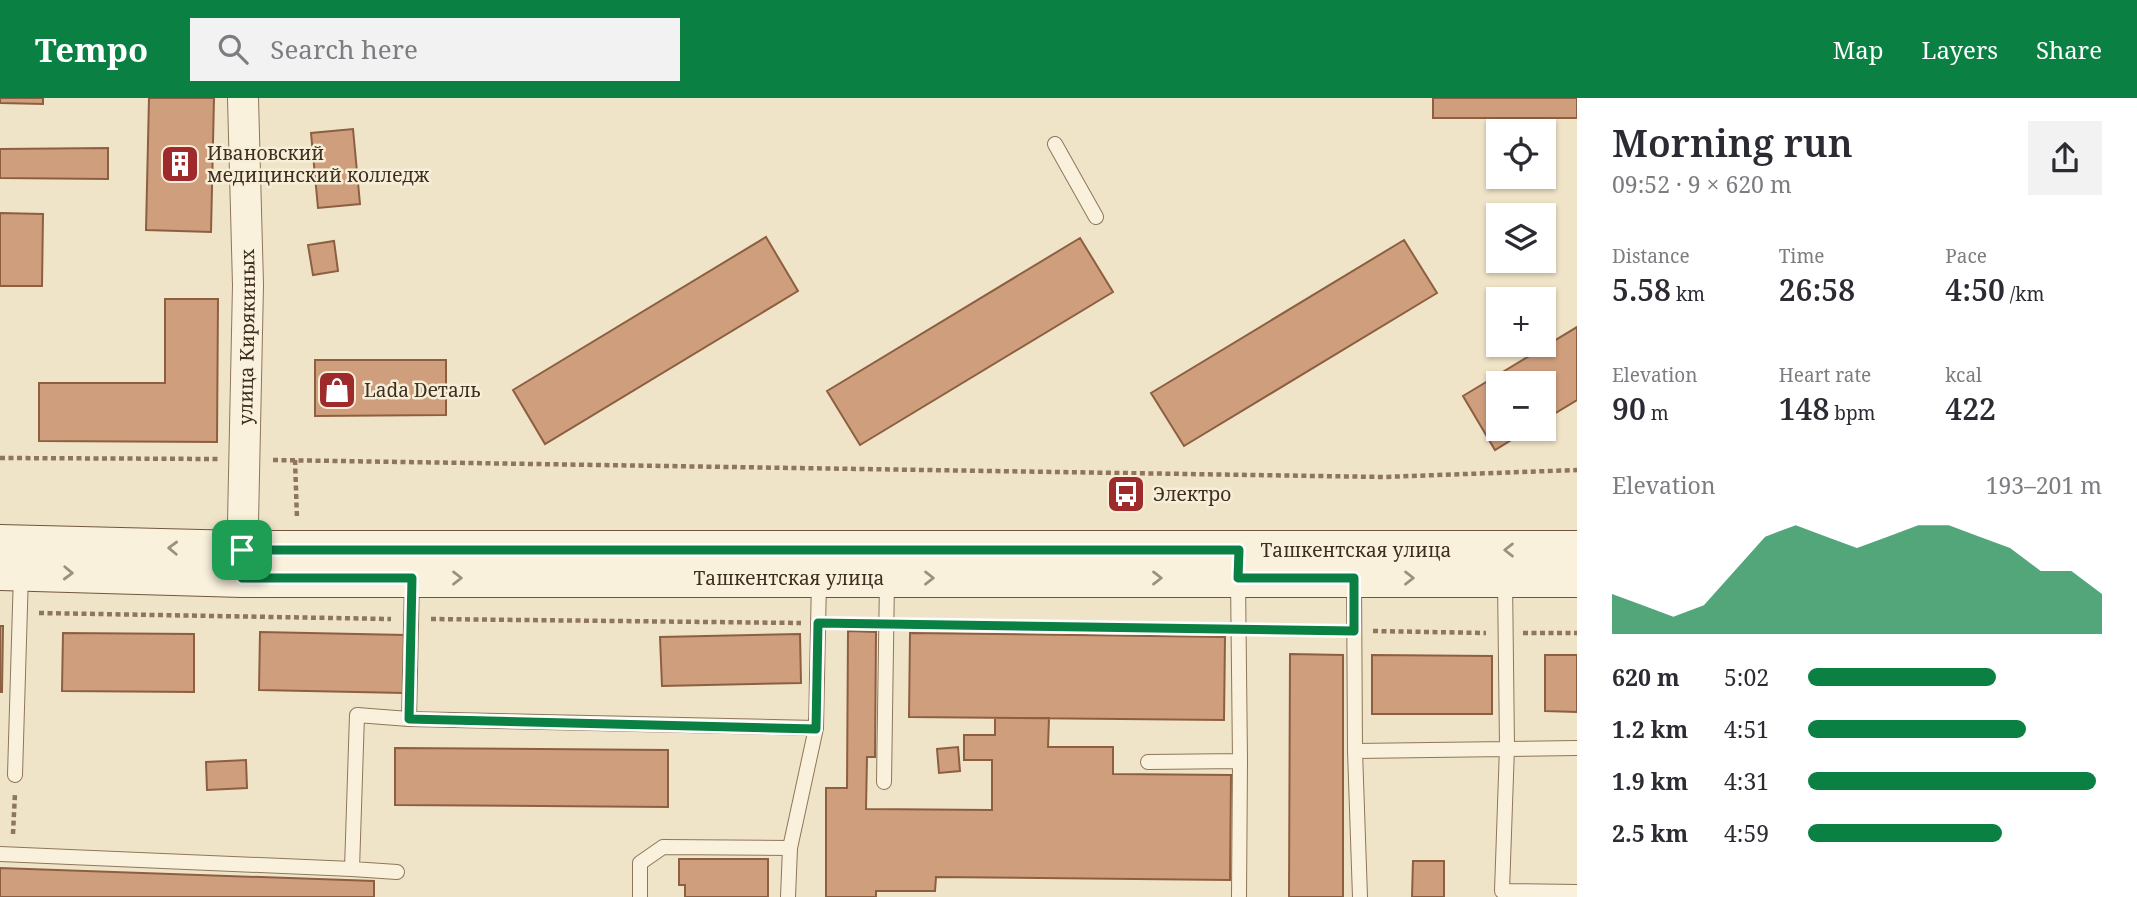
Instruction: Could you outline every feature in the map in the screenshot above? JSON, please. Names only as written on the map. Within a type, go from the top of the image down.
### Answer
[{"type":"main road","name":"Ташкентская улица","points":[[242,564],[412,578],[887,578],[1577,550]]},
{"type":"main road","name":"Ташкентская улица","points":[[7,562],[1239,564],[1354,578],[1577,578]]},
{"type":"street","name":"улица Кирякиных","points":[[242,564],[248,285],[243,98]]},
{"type":"lane","points":[[1055,144],[1096,217]]},
{"type":"lane","points":[[7,562],[20,612],[15,775]]},
{"type":"lane","points":[[1239,564],[1239,897]]},
{"type":"lane","points":[[409,719],[412,578]]},
{"type":"lane","points":[[789,897],[790,848],[816,729],[819,578]]},
{"type":"lane","points":[[884,782],[887,578]]},
{"type":"lane","points":[[1354,578],[1355,751],[1360,897]]},
{"type":"lane","points":[[1505,578],[1507,747],[1502,891],[1577,892]]},
{"type":"lane","points":[[352,869],[357,715],[409,719],[816,729]]},
{"type":"lane","points":[[1355,751],[1577,748]]},
{"type":"lane","points":[[1148,762],[1240,761]]},
{"type":"lane","points":[[640,897],[640,863],[663,847],[790,848]]},
{"type":"lane","points":[[6,855],[397,872]]},
{"type":"path","points":[[0,458],[245,459],[1383,477],[1577,470]]},
{"type":"path","points":[[20,612],[1577,633]]},
{"type":"path","points":[[6,855],[15,775]]},
{"type":"building","points":[[0,98],[43,98],[43,104],[0,103]]},
{"type":"building","name":"Ивановский медицинский колледж","points":[[149,98],[214,98],[211,232],[146,230]]},
{"type":"building","points":[[1433,98],[1577,98],[1577,118],[1433,118]]},
{"type":"building","points":[[353,129],[360,204],[318,208],[311,133]]},
{"type":"building","points":[[108,148],[108,179],[0,178],[0,149]]},
{"type":"building","points":[[0,213],[43,214],[42,286],[0,286]]},
{"type":"building","points":[[766,237],[798,291],[545,444],[513,390]]},
{"type":"building","points":[[1080,238],[1113,292],[860,445],[827,391]]},
{"type":"building","points":[[1404,240],[1437,293],[1184,446],[1151,393]]},
{"type":"building","points":[[334,241],[338,271],[313,275],[308,245]]},
{"type":"building","points":[[165,299],[218,299],[217,442],[39,441],[39,383],[165,383]]},
{"type":"building","points":[[1577,327],[1577,400],[1556,413],[1556,371],[1504,371],[1527,357],[1556,357],[1556,340]]},
{"type":"building","points":[[315,360],[446,360],[446,415],[315,416]]},
{"type":"building","points":[[1486,382],[1486,435],[1463,396]]},
{"type":"building","points":[[1490,441],[1510,441],[1495,450]]},
{"type":"building","points":[[0,626],[3,626],[2,692],[0,692]]},
{"type":"building","points":[[848,631],[876,632],[875,757],[867,757],[866,809],[992,810],[992,760],[964,760],[964,735],[995,735],[995,718],[1049,718],[1048,747],[1113,747],[1113,774],[1231,775],[1230,880],[936,877],[935,891],[876,891],[876,897],[826,897],[826,788],[847,788]]},
{"type":"building","points":[[260,632],[405,635],[404,693],[259,690]]},
{"type":"building","points":[[63,633],[194,634],[194,692],[62,691]]},
{"type":"building","points":[[910,633],[1225,637],[1224,720],[909,717]]},
{"type":"building","points":[[800,634],[801,683],[662,686],[660,637]]},
{"type":"building","points":[[1290,654],[1343,655],[1343,897],[1289,897]]},
{"type":"building","points":[[1372,655],[1492,656],[1492,714],[1372,714]]},
{"type":"building","points":[[1545,655],[1577,655],[1577,712],[1545,711]]},
{"type":"building","points":[[958,747],[960,771],[939,773],[937,749]]},
{"type":"building","points":[[395,748],[668,750],[668,807],[395,805]]},
{"type":"building","points":[[246,760],[247,788],[207,790],[206,762]]},
{"type":"building","points":[[679,859],[768,859],[768,897],[685,897],[685,885],[679,885]]},
{"type":"building","points":[[1413,861],[1444,861],[1444,897],[1412,897]]},
{"type":"building","points":[[0,868],[374,881],[374,897],[0,897]]},
{"type":"place","name":"Ивановский медицинский колледж","points":[[180,164]]},
{"type":"place","name":"Lada Dеталь","points":[[337,390]]},
{"type":"place","name":"Электро","points":[[1126,494]]},
{"type":"route","points":[[242,550],[1239,550],[1238,578],[1354,578],[1354,631],[818,623],[816,729],[409,719],[412,578],[242,578],[242,550]]}]
